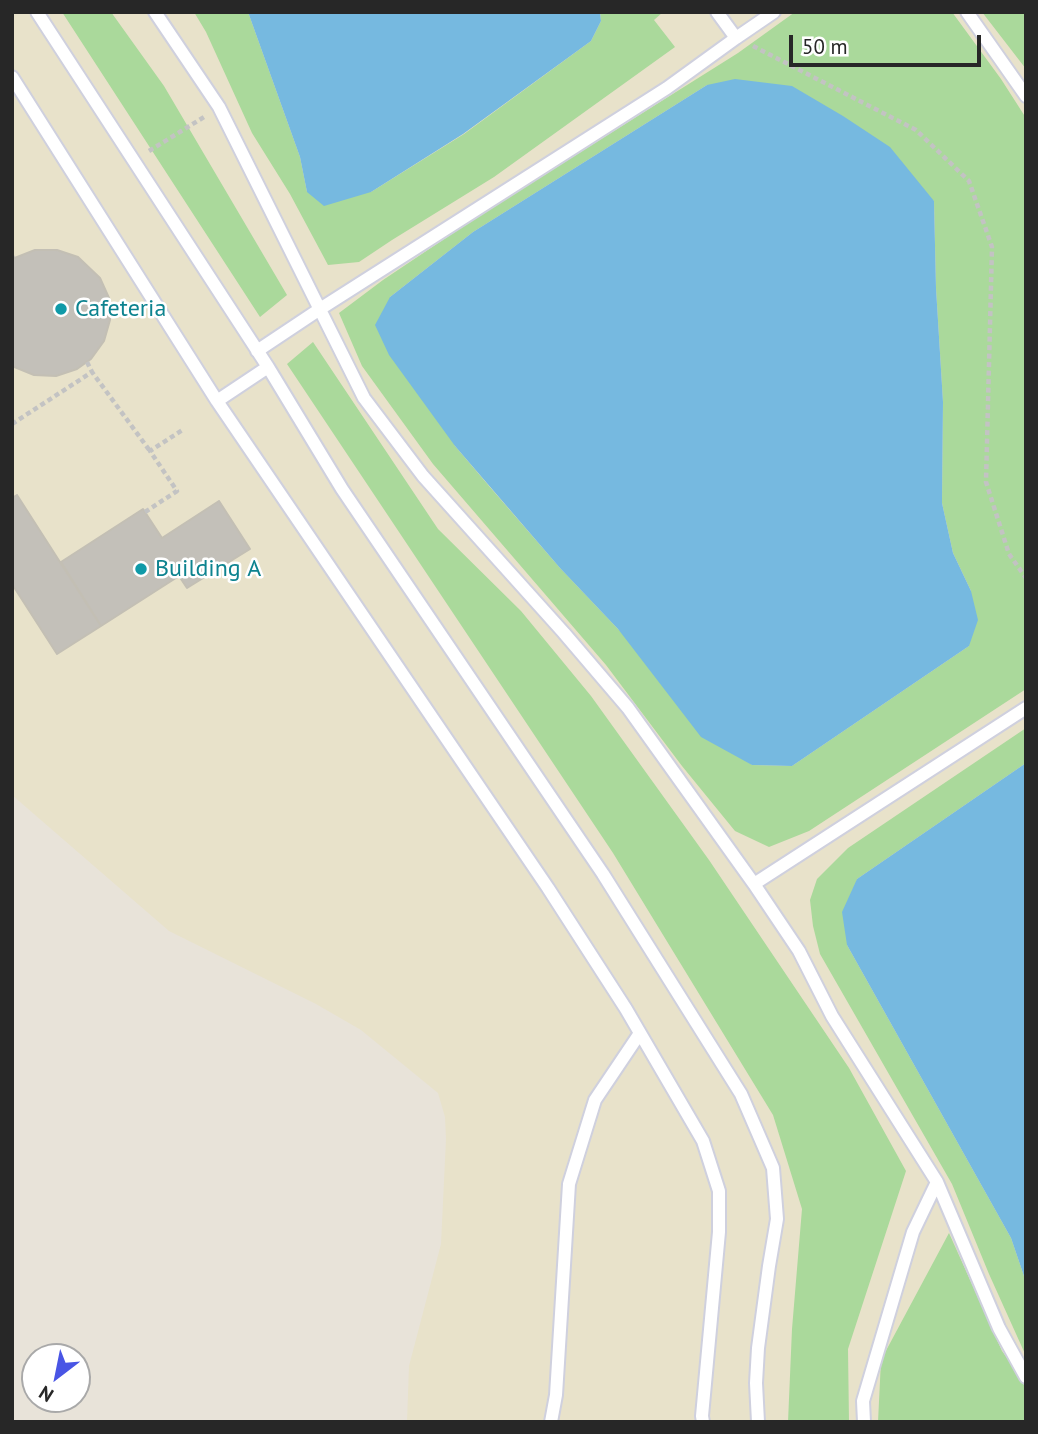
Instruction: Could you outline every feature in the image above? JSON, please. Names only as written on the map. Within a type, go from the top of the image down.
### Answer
[{"type":"lane","points":[[37,12],[268,367],[342,489],[603,874],[741,1094],[773,1168],[777,1219],[758,1348],[758,1422]]},
{"type":"lane","points":[[155,12],[219,107],[363,398],[424,476],[628,709],[799,951],[832,1016],[937,1182],[999,1328],[1026,1377]]},
{"type":"lane","points":[[717,12],[736,38]]},
{"type":"lane","points":[[257,351],[667,88],[774,12]]},
{"type":"lane","points":[[967,12],[1026,96]]},
{"type":"lane","points":[[12,77],[217,401],[548,888],[640,1033],[703,1141],[719,1191],[719,1232],[703,1422]]},
{"type":"lane","points":[[217,401],[268,367]]},
{"type":"lane","points":[[754,884],[1026,708]]},
{"type":"lane","points":[[551,1422],[556,1395],[569,1184],[595,1100],[640,1033]]},
{"type":"lane","points":[[864,1422],[863,1401],[913,1232],[937,1182]]},
{"type":"path","points":[[736,38],[916,130],[969,181],[992,247],[986,482],[1009,554],[1026,578]]},
{"type":"path","points":[[133,161],[219,107]]},
{"type":"path","points":[[87,362],[177,491],[145,512]]},
{"type":"path","points":[[12,424],[92,372]]},
{"type":"path","points":[[150,451],[184,429]]},
{"type":"shaded area","points":[[12,12],[1026,12],[1026,1422],[407,1422],[409,1366],[441,1244],[446,1139],[445,1117],[438,1093],[361,1030],[316,1004],[169,931],[12,795]]},
{"type":"green space","points":[[62,12],[111,12],[164,86],[287,295],[260,317]]},
{"type":"green space","points":[[194,12],[248,12],[300,157],[307,192],[371,192],[464,134],[591,41],[601,21],[600,12],[663,12],[654,20],[675,47],[494,177],[359,262],[328,265],[290,194],[252,133],[206,32]]},
{"type":"green space","points":[[795,12],[952,12],[1026,118],[1026,689],[809,831],[769,847],[735,831],[606,665],[433,464],[362,366],[339,313],[477,217],[738,53]],"holes":[[[707,85],[934,201],[943,402],[942,503],[953,553],[971,591],[969,646],[792,766],[752,765],[560,568],[455,446],[390,297],[473,232]]]},
{"type":"green space","points":[[982,12],[1026,12],[1026,69]]},
{"type":"green space","points":[[313,342],[438,529],[521,611],[591,696],[709,860],[849,1068],[906,1171],[848,1349],[849,1422],[788,1422],[792,1329],[802,1209],[773,1115],[613,853],[287,364]]},
{"type":"green space","points":[[1026,728],[1026,763],[857,879],[847,945],[1011,1238],[1026,1282],[1026,1356],[952,1184],[820,954],[810,900],[817,879],[848,848]]},
{"type":"green space","points":[[949,1233],[1002,1351],[1026,1384],[1026,1422],[878,1422],[881,1360]]},
{"type":"water","points":[[248,12],[600,12],[601,21],[591,41],[463,134],[371,192],[324,206],[307,192],[300,157]]},
{"type":"water","points":[[735,79],[792,86],[843,116],[890,147],[934,201],[943,402],[942,503],[953,553],[971,591],[978,620],[969,646],[792,766],[752,765],[701,737],[618,629],[560,568],[455,446],[389,355],[375,325],[390,297],[473,232],[707,85]]},
{"type":"water","points":[[1026,763],[1026,1282],[1011,1238],[847,945],[842,912],[857,879]]},
{"type":"building","name":"Cafeteria","points":[[35,250],[57,250],[78,257],[100,278],[109,298],[110,320],[104,341],[91,359],[77,369],[56,376],[34,375],[12,366],[12,259]]},
{"type":"building","points":[[17,495],[101,626],[57,654],[12,584],[12,498]]},
{"type":"building","name":"Building A","points":[[219,501],[250,549],[187,588],[179,576],[101,626],[61,562],[143,509],[162,538]]},
{"type":"place","name":"Cafeteria","points":[[61,309]]},
{"type":"place","name":"Building A","points":[[141,569]]}]
